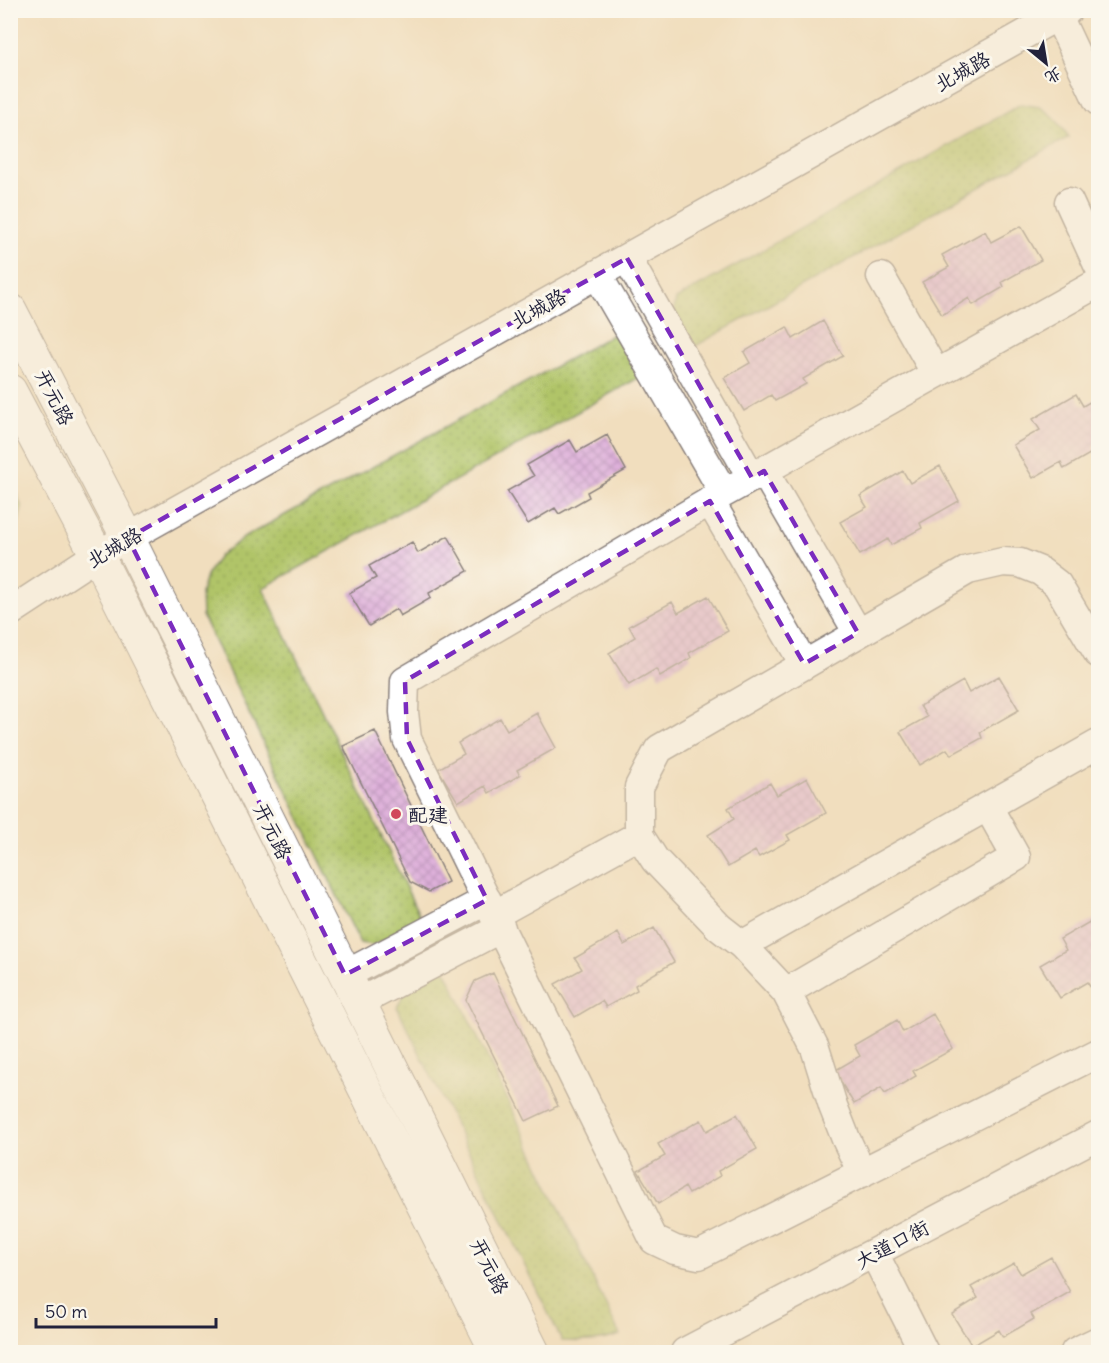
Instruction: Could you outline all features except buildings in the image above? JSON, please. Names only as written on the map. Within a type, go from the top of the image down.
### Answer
[{"type":"main road","name":"开元路","points":[[10,310],[128,538],[533,1353]]},
{"type":"main road","name":"开元路","points":[[10,391],[97,555],[497,1353]]},
{"type":"street","points":[[1063,13],[1098,101]]},
{"type":"street","name":"北城路","points":[[10,612],[97,555],[1063,13]]},
{"type":"street","points":[[1070,202],[1098,265]]},
{"type":"street","points":[[627,258],[858,633]]},
{"type":"street","points":[[597,274],[804,664]]},
{"type":"street","points":[[881,277],[936,374]]},
{"type":"street","points":[[1098,283],[717,497],[405,681],[404,712],[407,739],[654,1240],[675,1250],[699,1255],[1098,1053]]},
{"type":"street","points":[[862,1173],[833,1106],[816,1048],[786,992],[742,945],[719,927],[655,860],[639,835],[639,787],[659,749],[968,570],[1003,562],[1020,563],[1040,571],[1057,584],[1098,653]]},
{"type":"street","points":[[742,945],[1098,744]]},
{"type":"street","points":[[786,992],[1016,857],[988,807]]},
{"type":"street","points":[[352,989],[639,835]]},
{"type":"street","name":"大道口街","points":[[685,1353],[1098,1136]]},
{"type":"street","points":[[874,1253],[924,1353]]},
{"type":"street","points":[[1075,1353],[1098,1341]]},
{"type":"highlighted area","points":[[627,258],[752,478],[764,471],[858,633],[804,664],[710,501],[405,681],[407,739],[487,900],[345,975],[128,538]]},
{"type":"green space","points":[[1021,104],[1040,107],[1054,117],[1069,137],[692,348],[674,310],[676,299]]},
{"type":"green space","points":[[614,334],[640,377],[263,588],[422,921],[373,945],[360,943],[202,616],[201,593],[206,576],[219,556],[245,537]]},
{"type":"green space","points":[[10,474],[22,508],[15,536],[11,540]]},
{"type":"green space","points":[[444,967],[620,1335],[591,1341],[562,1341],[397,1007],[403,995]]},
{"type":"place","name":"配建","points":[[396,814]]}]
